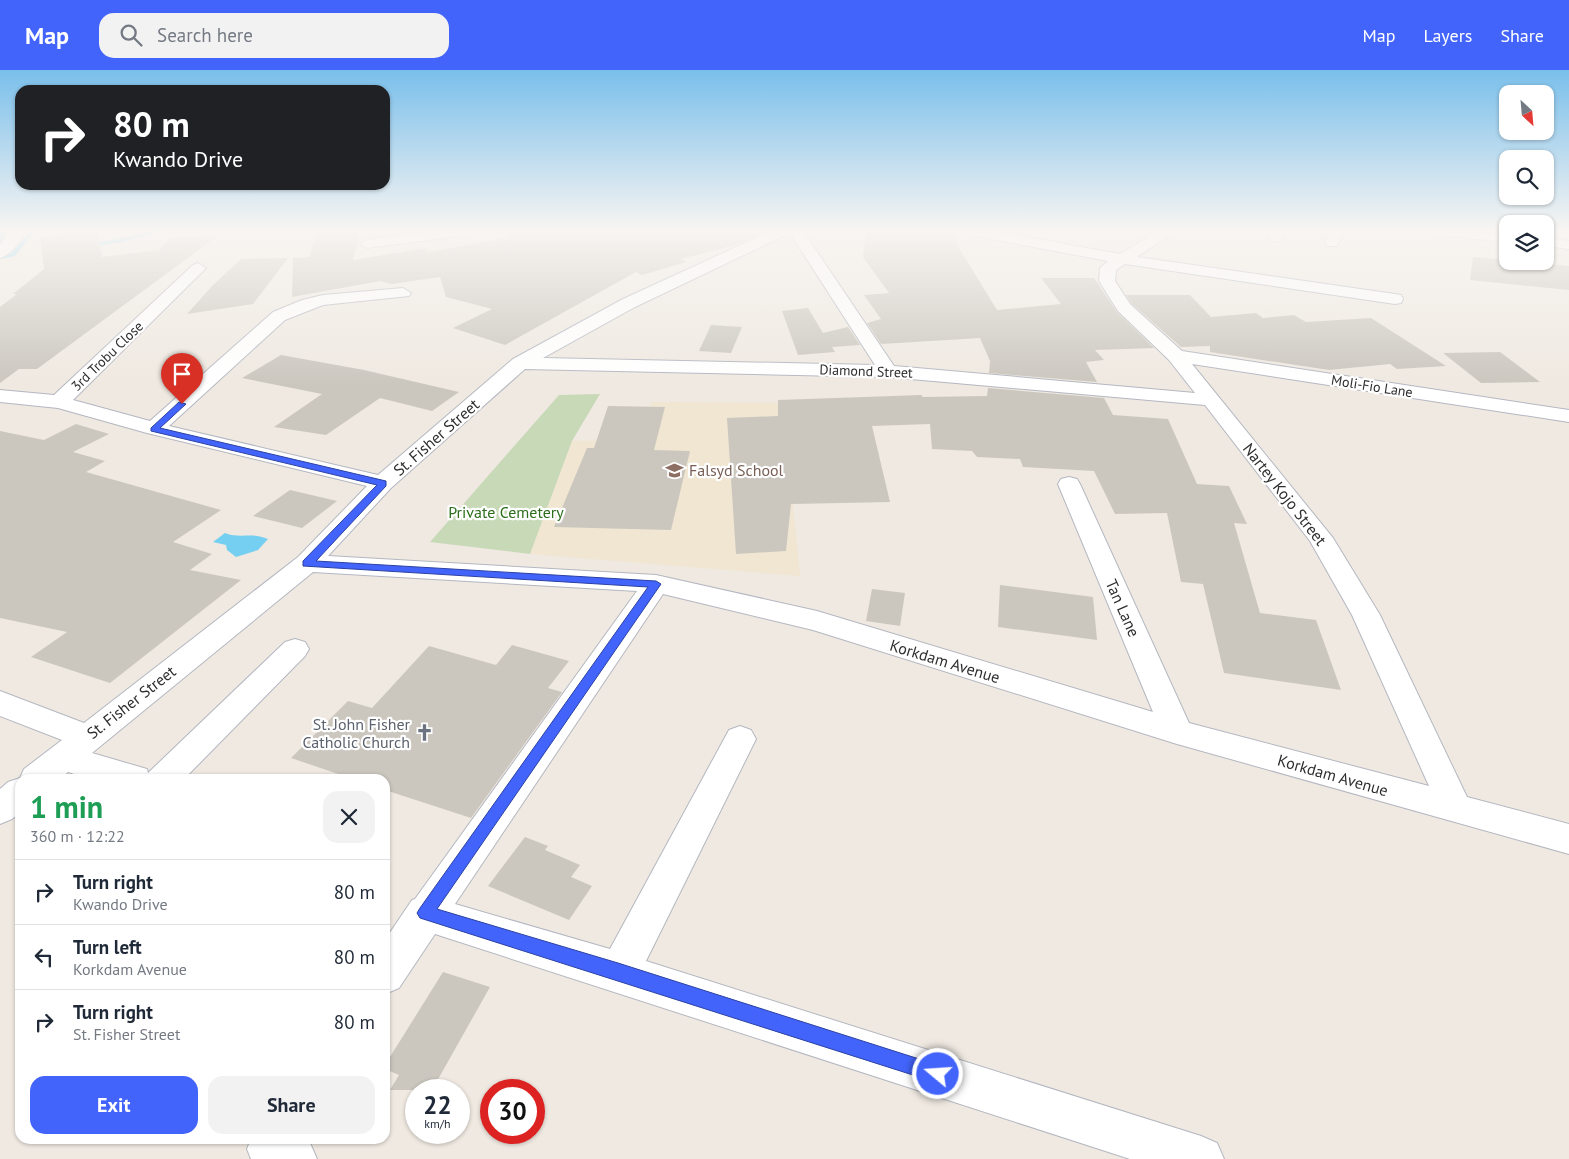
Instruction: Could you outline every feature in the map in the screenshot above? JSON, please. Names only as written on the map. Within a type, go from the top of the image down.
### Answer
[{"type":"street","name":"3rd Trobu Close","points":[[58,402],[184,282]]},
{"type":"street","name":"St. Fisher Street","points":[[42,774],[307,564],[383,484],[520,363],[629,303],[675,282]]},
{"type":"street","points":[[829,282],[888,371]]},
{"type":"street","name":"Nartey Kojo Street","points":[[1108,282],[1124,307],[1176,356],[1321,538],[1366,615],[1456,809]]},
{"type":"street","points":[[1274,282],[1395,300]]},
{"type":"street","points":[[154,429],[280,316],[296,306],[318,301],[403,292]]},
{"type":"street","name":"Moli-Fio Lane","points":[[1176,356],[1569,416]]},
{"type":"street","name":"Diamond Street","points":[[520,363],[888,371],[1211,400]]},
{"type":"street","points":[[0,396],[58,402],[154,429],[383,484]]},
{"type":"street","name":"Tan Lane","points":[[1069,484],[1177,732]]},
{"type":"street","name":"Korkdam Avenue","points":[[307,564],[656,584],[817,621],[1177,732],[1569,839]]},
{"type":"street","points":[[390,966],[425,913],[656,584]]},
{"type":"street","points":[[167,774],[295,649]]},
{"type":"street","points":[[0,704],[87,738]]},
{"type":"street","points":[[618,972],[740,739]]},
{"type":"street","points":[[62,757],[119,774]]},
{"type":"street","points":[[0,809],[15,796]]},
{"type":"street","points":[[425,913],[618,972],[1202,1159]]},
{"type":"shaded area","name":"Falsyd School","points":[[652,402],[783,403],[800,576],[530,554],[572,441],[641,440]]},
{"type":"green space","name":"Private Cemetery","points":[[600,394],[572,441],[530,554],[430,542],[559,395]]},
{"type":"water","points":[[225,533],[268,539],[258,550],[236,557],[227,550],[226,545],[213,542]]},
{"type":"building","points":[[28,282],[155,282],[37,369],[19,369],[0,383],[0,307],[17,294],[13,294]]},
{"type":"building","points":[[216,282],[270,282],[253,304],[187,314]]},
{"type":"building","points":[[292,282],[375,282],[292,297]]},
{"type":"building","points":[[383,282],[407,282],[392,284]]},
{"type":"building","points":[[441,282],[618,282],[505,345],[453,328],[492,309],[446,297]]},
{"type":"building","points":[[881,282],[980,282],[997,310],[1061,304],[1044,282],[1097,282],[1117,312],[1154,348],[1095,350],[1104,360],[1086,362],[1097,382],[989,373],[990,361],[980,338],[881,344],[867,323],[881,319],[864,295],[889,293]]},
{"type":"building","points":[[1488,282],[1569,282],[1569,290]]},
{"type":"building","points":[[1126,295],[1190,295],[1211,317],[1256,313],[1263,318],[1294,315],[1306,322],[1371,318],[1446,366],[1397,369],[1390,364],[1329,370],[1210,352],[1210,346],[1181,347],[1131,303]]},
{"type":"building","points":[[808,308],[823,333],[848,327],[860,345],[832,347],[835,352],[798,355],[782,311]]},
{"type":"building","points":[[711,325],[742,327],[731,353],[699,351]]},
{"type":"building","points":[[1500,352],[1540,382],[1481,383],[1443,353]]},
{"type":"building","points":[[281,355],[364,370],[459,392],[432,411],[380,398],[326,435],[274,427],[322,394],[242,378]]},
{"type":"building","points":[[988,388],[1104,398],[1113,415],[1168,419],[1197,484],[1229,486],[1247,524],[1234,523],[1260,613],[1316,620],[1341,690],[1224,673],[1203,584],[1181,582],[1167,513],[1115,514],[1094,471],[1023,467],[1020,459],[977,457],[972,451],[932,449],[930,424],[872,426],[890,502],[791,504],[786,551],[736,554],[727,418],[778,416],[778,400],[921,395],[923,397],[987,396]]},
{"type":"building","points":[[608,406],[665,407],[654,450],[690,451],[671,530],[554,527],[587,448],[594,448]]},
{"type":"building","points":[[76,424],[109,434],[73,452],[105,461],[86,472],[221,510],[173,542],[212,554],[190,570],[241,580],[110,683],[31,657],[67,632],[0,618],[0,431],[44,440]]},
{"type":"building","points":[[290,490],[337,501],[302,528],[253,516]]},
{"type":"building","points":[[1000,585],[1093,597],[1097,640],[998,627]]},
{"type":"building","points":[[872,589],[905,593],[900,626],[866,621]]},
{"type":"building","name":"St. John Fisher Catholic Church","points":[[512,645],[569,661],[548,688],[562,692],[471,818],[390,792],[390,774],[338,774],[291,758],[348,701],[372,708],[429,646],[496,665]]},
{"type":"building","points":[[525,837],[548,846],[545,850],[580,865],[571,877],[592,886],[569,920],[488,886]]},
{"type":"building","points":[[443,972],[490,987],[438,1079],[405,1079],[405,1090],[390,1090],[399,1075],[390,1071],[390,1057]]},
{"type":"place","name":"Falsyd School","points":[[675,470]]},
{"type":"place","name":"St. John Fisher Catholic Church","points":[[424,733]]},
{"type":"route","points":[[182,404],[154,429],[383,484],[307,564],[656,584],[425,913],[938,1074]]}]
